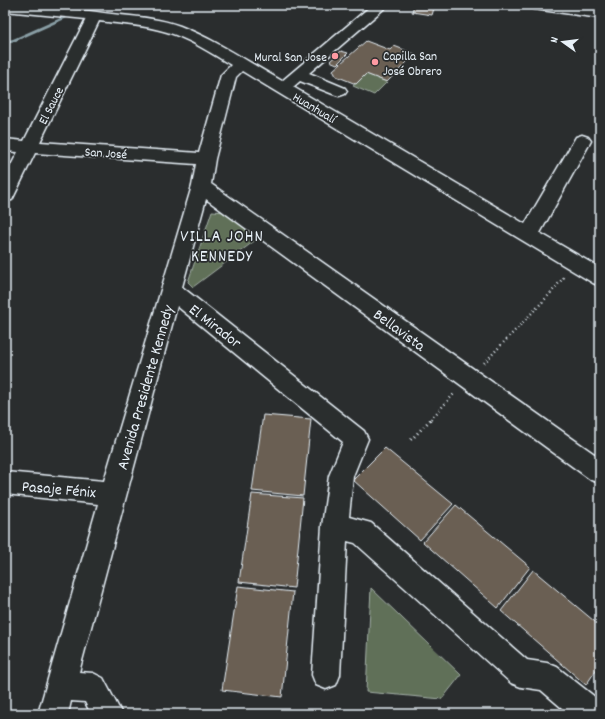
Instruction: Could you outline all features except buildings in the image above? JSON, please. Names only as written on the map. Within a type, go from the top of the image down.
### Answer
[{"type":"street","points":[[283,88],[381,5]]},
{"type":"street","points":[[534,5],[600,14]]},
{"type":"street","name":"Huanhualí","points":[[5,7],[89,14],[148,23],[173,29],[201,41],[283,88],[600,278]]},
{"type":"street","name":"El Sauce","points":[[5,195],[89,14]]},
{"type":"street","name":"Avenida Presidente Kennedy","points":[[53,714],[113,494],[202,186],[206,159],[229,75],[241,64]]},
{"type":"street","points":[[299,75],[339,91]]},
{"type":"street","points":[[529,235],[582,141]]},
{"type":"street","name":"San José","points":[[5,146],[206,159]]},
{"type":"street","name":"Bellavista","points":[[202,186],[600,472]]},
{"type":"street","name":"El Mirador","points":[[172,290],[260,360],[356,440],[341,476],[335,526]]},
{"type":"street","name":"Pasaje Fénix","points":[[5,483],[113,494]]},
{"type":"street","points":[[326,675],[335,526],[362,532],[521,673],[547,677],[592,714]]},
{"type":"street","points":[[61,684],[93,688],[107,714]]},
{"type":"green space","points":[[366,74],[387,82],[374,95],[353,86]]},
{"type":"green space","points":[[212,211],[226,212],[261,236],[193,287],[188,282]]},
{"type":"green space","points":[[371,588],[461,675],[442,699],[366,692]]},
{"type":"waterway","points":[[5,42],[14,40],[94,5]]},
{"type":"place","name":"Mural San Jose","points":[[335,56]]},
{"type":"place","name":"Capilla San José Obrero","points":[[375,62]]},
{"type":"district","name":"VILLA JOHN KENNEDY","points":[[222,245]]}]
